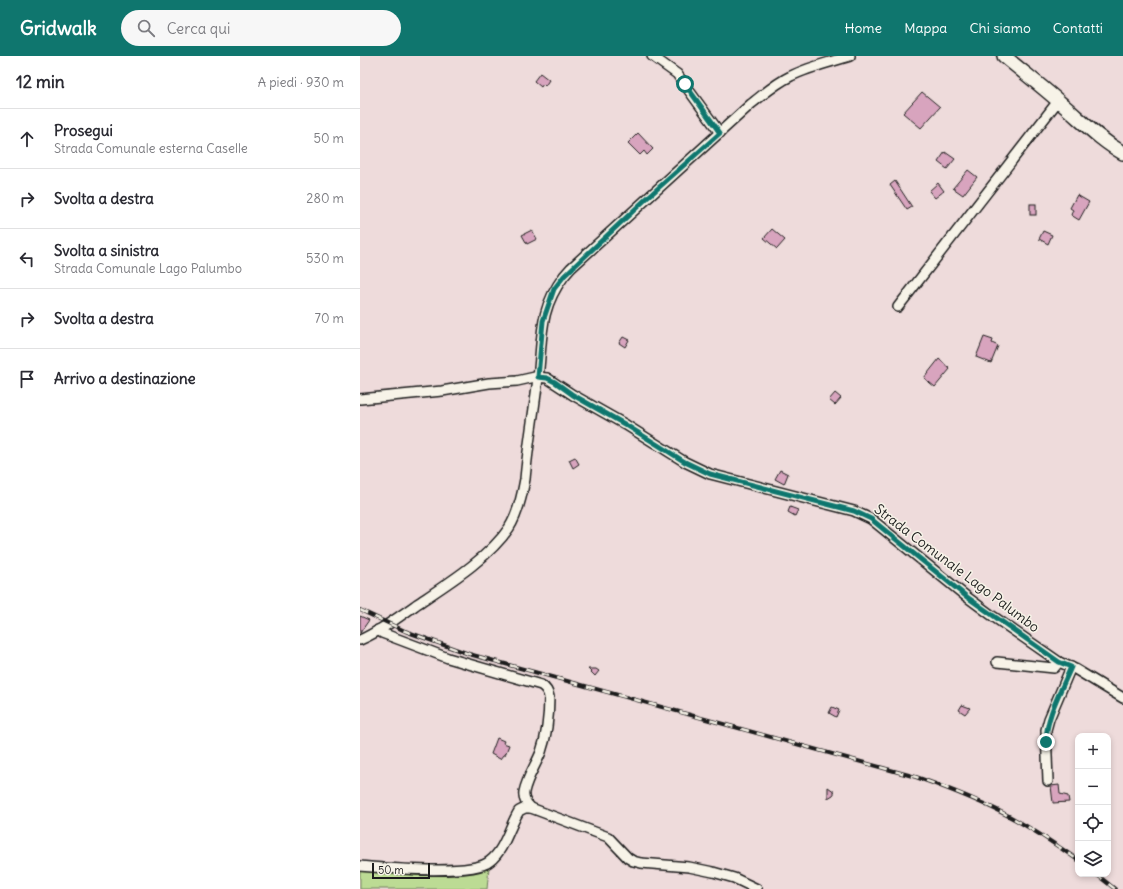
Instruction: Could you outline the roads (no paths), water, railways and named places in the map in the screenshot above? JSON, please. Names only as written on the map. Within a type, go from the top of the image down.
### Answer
[{"type":"main road","points":[[1004,56],[1094,133],[1112,147],[1123,153]]},
{"type":"main road","points":[[1060,103],[1075,112],[1107,138],[1123,145]]},
{"type":"street","points":[[652,56],[677,74],[720,133]]},
{"type":"street","points":[[360,640],[425,599],[480,559],[494,548],[509,527],[523,493],[538,377],[543,321],[554,289],[564,276],[647,198],[751,104],[784,80],[797,73],[850,56]]},
{"type":"street","points":[[898,307],[1060,103]]},
{"type":"street","name":"Strada Comunale Lago Palumbo","points":[[360,399],[442,391],[472,385],[517,381],[538,377],[547,378],[685,462],[710,474],[865,515],[910,549],[967,597],[1059,662],[1071,667],[1123,698]]},
{"type":"street","points":[[378,630],[382,634],[448,658],[541,684],[544,687],[549,697],[544,742],[524,792],[524,798],[531,808]]},
{"type":"street","points":[[997,662],[1054,668],[1059,662]]},
{"type":"street","points":[[1048,781],[1046,730],[1049,719],[1071,667]]},
{"type":"street","points":[[360,866],[384,868],[454,869],[475,868],[486,865],[499,850],[519,811],[525,808],[531,808],[608,837],[628,858],[641,863],[689,867],[713,872],[734,878],[757,889]]},
{"type":"railway","points":[[360,610],[405,631],[469,654],[916,777],[967,796],[1004,813],[1040,834],[1075,858]]},
{"type":"railway","points":[[1100,877],[1115,889]]}]
